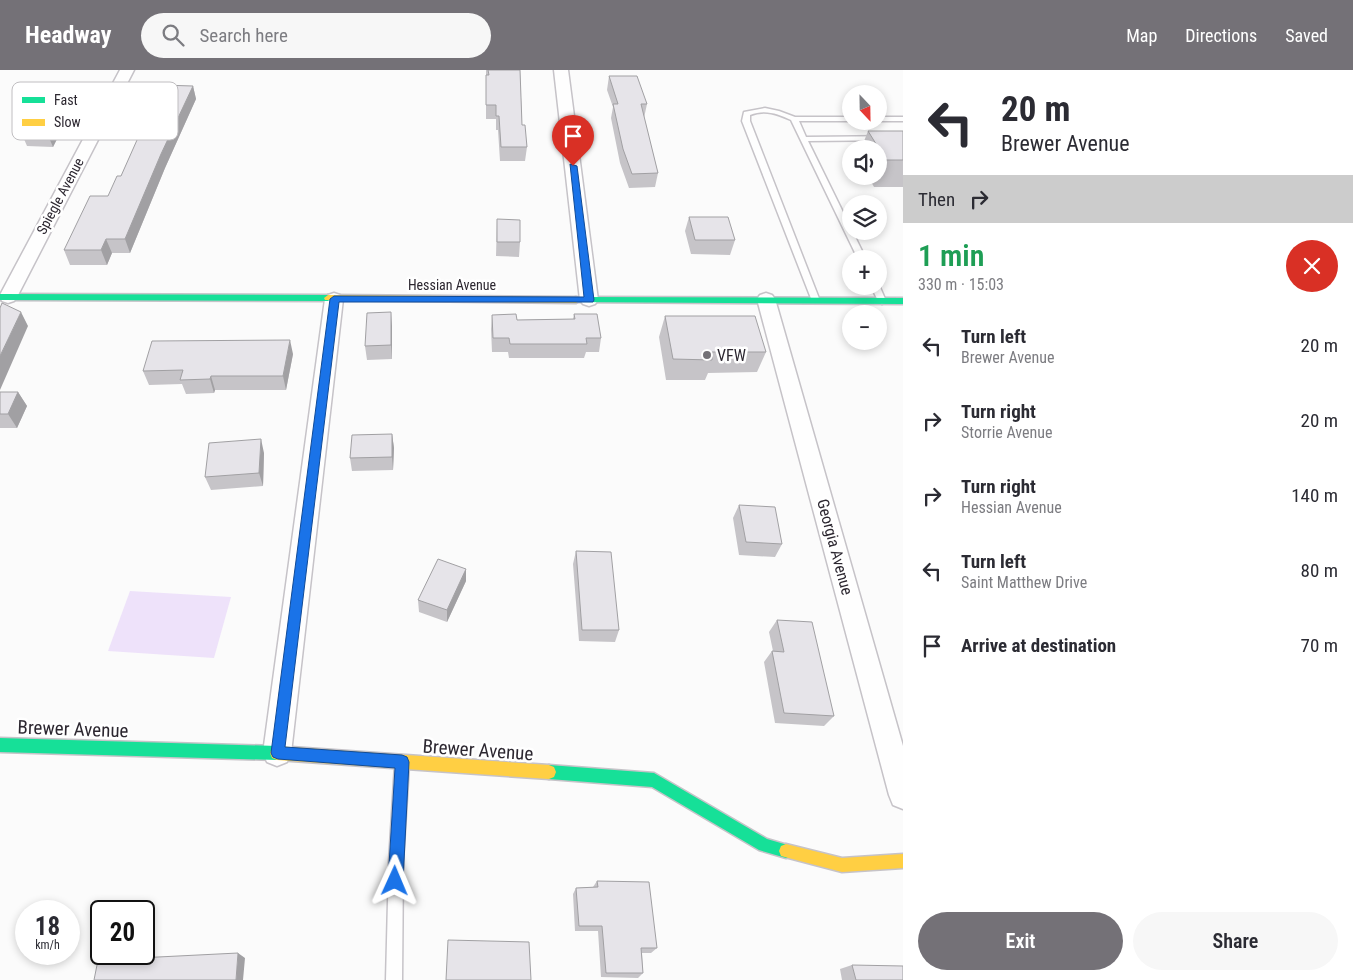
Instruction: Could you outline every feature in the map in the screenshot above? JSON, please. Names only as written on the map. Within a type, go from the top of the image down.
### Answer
[{"type":"main road","name":"Hessian Avenue","points":[[4,297],[903,301]]},
{"type":"main road","name":"Brewer Avenue","points":[[0,745],[278,753],[654,780],[764,846],[842,866],[903,861]]},
{"type":"street","name":"Spiegle Avenue","points":[[120,82],[127,70]]},
{"type":"street","points":[[561,70],[589,300]]},
{"type":"street","name":"Spiegle Avenue","points":[[4,297],[89,140]]},
{"type":"street","points":[[278,753],[334,299]]},
{"type":"street","name":"Georgia Avenue","points":[[766,299],[903,795]]},
{"type":"lane","points":[[816,301],[746,121],[747,114],[762,110],[774,111],[794,119],[842,119]]},
{"type":"lane","points":[[794,119],[858,250]]},
{"type":"lane","points":[[888,119],[903,119]]},
{"type":"lane","points":[[805,139],[903,138]]},
{"type":"lane","points":[[879,295],[882,301]]},
{"type":"lane","points":[[394,980],[396,862],[402,762]]},
{"type":"shaded area","points":[[130,591],[231,597],[214,658],[108,651]]},
{"type":"building","points":[[488,70],[520,70],[522,125],[525,125],[527,147],[501,147],[499,116],[496,116],[496,105],[486,105],[486,75],[489,75]]},
{"type":"building","points":[[609,76],[637,76],[647,104],[641,104],[658,173],[632,174],[623,149],[613,104],[618,104]]},
{"type":"building","points":[[178,86],[193,86],[178,118]]},
{"type":"building","points":[[868,131],[903,131],[903,160],[887,160],[887,140],[874,140]]},
{"type":"building","points":[[137,140],[168,140],[125,239],[106,239],[101,250],[64,250],[90,196],[108,196],[117,176],[121,176]]},
{"type":"building","points":[[689,217],[728,217],[735,240],[695,240]]},
{"type":"building","points":[[497,219],[520,220],[520,242],[497,242]]},
{"type":"building","points":[[2,303],[21,312],[0,356],[0,308]]},
{"type":"building","points":[[391,312],[391,345],[365,346],[367,313]]},
{"type":"building","points":[[516,314],[517,320],[575,319],[574,314],[597,314],[601,338],[586,338],[587,344],[510,344],[509,338],[493,338],[492,315]]},
{"type":"building","points":[[665,316],[755,316],[766,352],[712,352],[712,360],[673,359]]},
{"type":"building","points":[[290,340],[283,376],[211,376],[210,379],[180,380],[183,370],[143,371],[152,341]]},
{"type":"building","points":[[0,392],[18,392],[8,414],[0,414]]},
{"type":"building","points":[[392,434],[392,457],[350,458],[352,435]]},
{"type":"building","points":[[261,439],[259,473],[205,477],[209,443]]},
{"type":"building","points":[[739,505],[775,507],[782,544],[746,542]]},
{"type":"building","points":[[576,551],[611,552],[619,630],[582,630]]},
{"type":"building","points":[[438,559],[466,569],[447,610],[418,600]]},
{"type":"building","points":[[777,620],[812,622],[834,716],[784,713],[772,651],[784,652]]},
{"type":"building","points":[[597,881],[649,882],[657,948],[641,948],[643,973],[606,973],[602,926],[579,926],[576,888],[598,887]]},
{"type":"building","points":[[448,940],[529,942],[531,980],[446,980]]},
{"type":"building","points":[[238,953],[236,980],[94,980],[97,965],[155,965],[155,957]]},
{"type":"building","points":[[852,965],[903,966],[903,980],[856,980]]},
{"type":"traffic: fast","points":[[0,297],[328,298]]},
{"type":"traffic: fast","points":[[576,300],[903,301]]},
{"type":"traffic: fast","points":[[0,745],[277,753]]},
{"type":"traffic: fast","points":[[549,772],[654,780],[764,845],[786,851]]},
{"type":"traffic: slow","points":[[328,298],[576,300]]},
{"type":"traffic: slow","points":[[277,753],[549,772]]},
{"type":"traffic: slow","points":[[786,851],[842,865],[903,861]]},
{"type":"place","name":"VFW","points":[[707,355]]},
{"type":"route","points":[[395,881],[402,762],[278,753],[334,299],[589,300],[573,166]]}]
